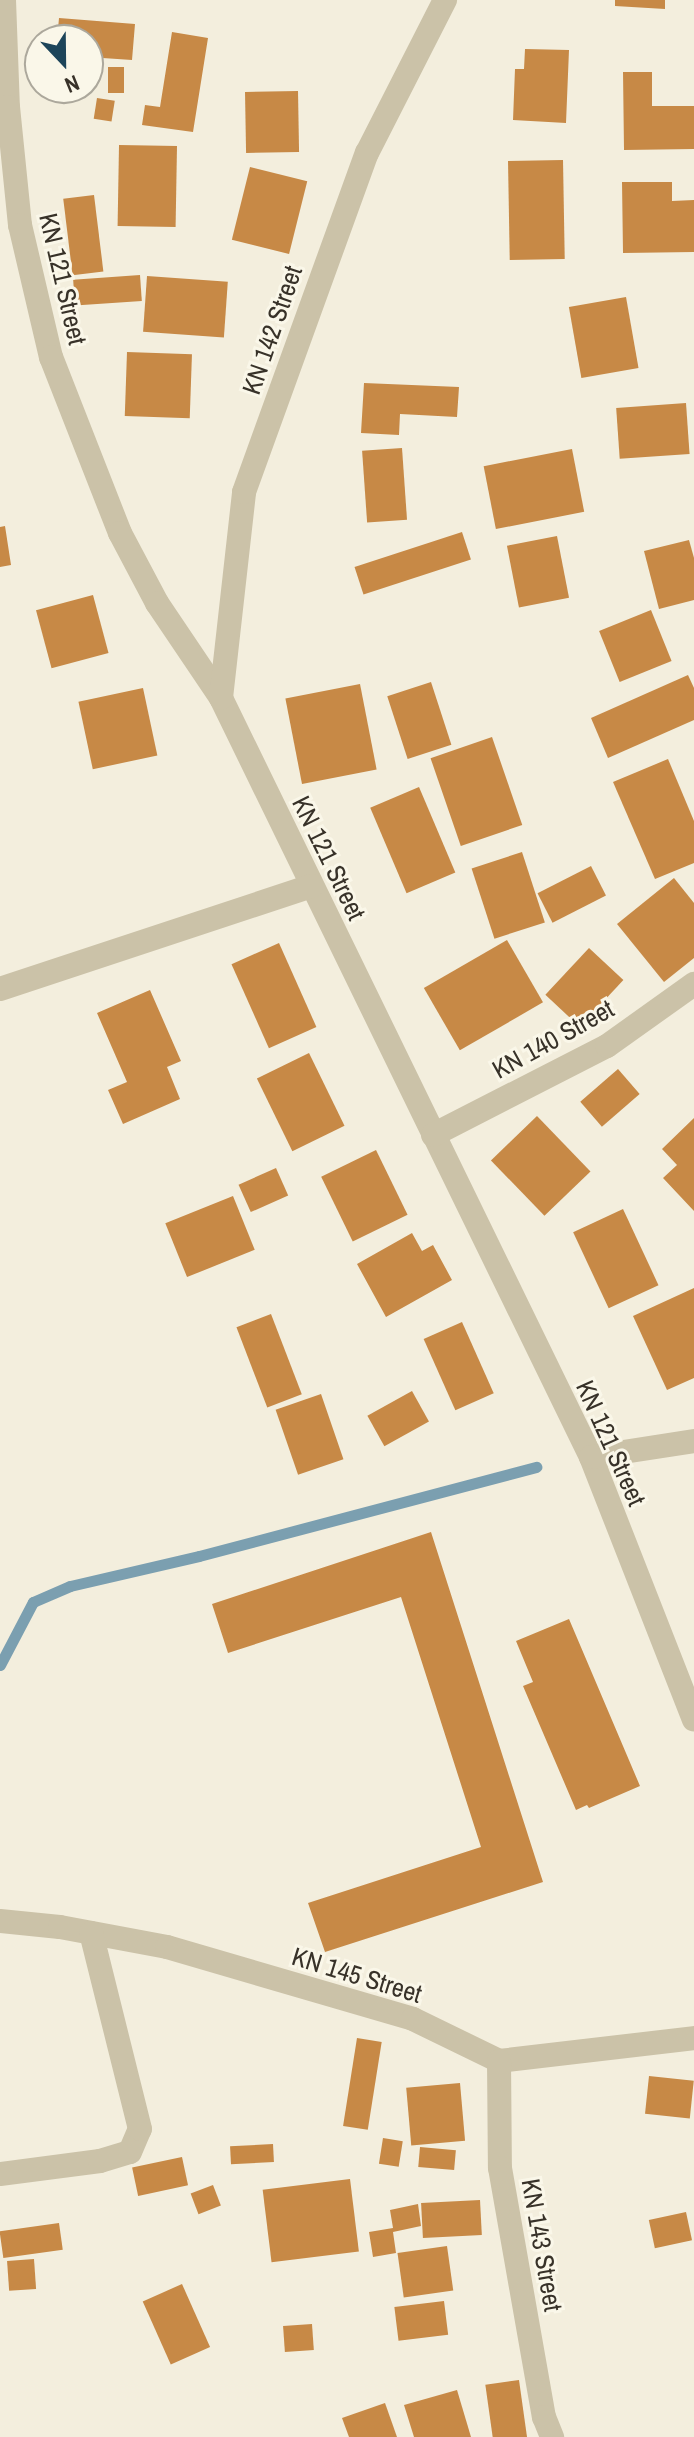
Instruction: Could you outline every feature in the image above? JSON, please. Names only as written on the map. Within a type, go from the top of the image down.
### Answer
[{"type":"street","name":"KN 121 Street","points":[[4,0],[8,107],[20,225],[51,357],[120,533],[157,603],[221,698],[591,1457],[694,1720]]},
{"type":"street","name":"KN 142 Street","points":[[221,698],[244,492],[367,153],[445,0]]},
{"type":"street","points":[[0,989],[311,886]]},
{"type":"street","name":"KN 140 Street","points":[[433,1135],[607,1046],[694,984]]},
{"type":"street","points":[[591,1457],[694,1441]]},
{"type":"street","name":"KN 145 Street","points":[[0,1921],[167,1947],[413,2019],[499,2061]]},
{"type":"street","points":[[0,2174],[100,2161],[130,2152],[140,2129],[91,1933]]},
{"type":"street","points":[[499,2061],[694,2038]]},
{"type":"street","name":"KN 143 Street","points":[[499,2061],[500,2168],[544,2417],[552,2437]]},
{"type":"building","points":[[615,0],[665,0],[665,9],[615,6]]},
{"type":"building","points":[[59,18],[135,24],[132,60],[104,58],[104,24],[58,24]]},
{"type":"building","points":[[172,32],[208,38],[193,132],[142,125],[145,105],[160,107]]},
{"type":"building","points":[[525,49],[569,50],[566,123],[513,120],[515,69],[524,69]]},
{"type":"building","points":[[108,67],[124,67],[124,93],[108,93]]},
{"type":"building","points":[[623,72],[652,72],[652,106],[694,106],[694,149],[624,150]]},
{"type":"building","points":[[298,91],[299,152],[246,153],[245,92]]},
{"type":"building","points":[[104,99],[115,101],[111,122],[94,119],[96,104],[104,104]]},
{"type":"building","points":[[119,145],[177,146],[176,227],[118,226]]},
{"type":"building","points":[[563,160],[565,259],[510,260],[508,161]]},
{"type":"building","points":[[250,167],[307,181],[289,254],[232,240]]},
{"type":"building","points":[[622,182],[672,182],[672,201],[694,200],[694,252],[623,253]]},
{"type":"building","points":[[94,195],[103,271],[73,275],[63,199]]},
{"type":"building","points":[[140,275],[142,301],[75,306],[73,280]]},
{"type":"building","points":[[147,276],[228,282],[224,338],[143,332]]},
{"type":"building","points":[[626,297],[639,368],[581,378],[569,307]]},
{"type":"building","points":[[127,352],[192,354],[190,418],[125,416]]},
{"type":"building","points":[[364,383],[459,387],[457,417],[400,414],[399,435],[361,433]]},
{"type":"building","points":[[686,403],[690,454],[620,459],[616,408]]},
{"type":"building","points":[[402,448],[407,520],[367,523],[362,451]]},
{"type":"building","points":[[572,449],[584,512],[496,529],[484,466]]},
{"type":"building","points":[[5,526],[11,565],[0,567],[0,527]]},
{"type":"building","points":[[462,532],[471,560],[363,594],[355,567]]},
{"type":"building","points":[[557,536],[569,598],[519,608],[507,546]]},
{"type":"building","points":[[689,540],[694,558],[694,600],[659,609],[644,551]]},
{"type":"building","points":[[93,595],[109,653],[52,668],[36,610]]},
{"type":"building","points":[[651,610],[672,661],[620,682],[599,631]]},
{"type":"building","points":[[688,675],[694,688],[694,720],[608,758],[591,718]]},
{"type":"building","points":[[431,682],[451,745],[408,759],[387,696]]},
{"type":"building","points":[[360,684],[377,769],[302,784],[285,699]]},
{"type":"building","points":[[143,688],[157,755],[93,769],[78,702]]},
{"type":"building","points":[[492,737],[522,825],[461,846],[431,758]]},
{"type":"building","points":[[668,759],[694,821],[694,863],[655,879],[613,782]]},
{"type":"building","points":[[419,787],[455,873],[407,893],[370,808]]},
{"type":"building","points":[[522,852],[545,922],[494,939],[472,868]]},
{"type":"building","points":[[591,866],[606,895],[553,923],[538,893]]},
{"type":"building","points":[[674,878],[694,903],[694,958],[664,982],[617,924]]},
{"type":"building","points":[[507,940],[543,1002],[460,1050],[424,988]]},
{"type":"building","points":[[279,943],[316,1027],[269,1048],[231,964]]},
{"type":"building","points":[[589,948],[623,980],[580,1027],[545,995]]},
{"type":"building","points":[[150,990],[181,1061],[167,1067],[180,1099],[123,1124],[108,1090],[127,1082],[97,1013]]},
{"type":"building","points":[[309,1053],[345,1126],[292,1151],[257,1078]]},
{"type":"building","points":[[618,1069],[640,1094],[602,1127],[580,1102]]},
{"type":"building","points":[[537,1116],[590,1171],[544,1216],[491,1160]]},
{"type":"building","points":[[694,1118],[694,1211],[663,1178],[677,1165],[662,1149]]},
{"type":"building","points":[[376,1150],[408,1215],[353,1241],[321,1177]]},
{"type":"building","points":[[276,1168],[288,1195],[251,1212],[239,1185]]},
{"type":"building","points":[[233,1196],[255,1250],[187,1277],[165,1223]]},
{"type":"building","points":[[623,1209],[658,1285],[609,1308],[573,1232]]},
{"type":"building","points":[[412,1233],[422,1251],[433,1245],[452,1280],[386,1317],[357,1264]]},
{"type":"building","points":[[694,1288],[694,1378],[667,1390],[633,1316]]},
{"type":"building","points":[[271,1314],[302,1394],[267,1408],[236,1327]]},
{"type":"building","points":[[462,1322],[494,1393],[455,1410],[424,1339]]},
{"type":"building","points":[[412,1391],[429,1422],[384,1446],[367,1416]]},
{"type":"building","points":[[321,1394],[343,1459],[298,1475],[276,1410]]},
{"type":"building","points":[[431,1532],[543,1882],[325,1952],[308,1903],[481,1847],[401,1597],[228,1653],[212,1604]]},
{"type":"building","points":[[569,1619],[640,1786],[589,1808],[587,1805],[576,1810],[523,1686],[533,1682],[516,1641]]},
{"type":"building","points":[[357,2038],[382,2042],[368,2130],[343,2126]]},
{"type":"building","points":[[649,2076],[694,2081],[690,2118],[645,2114]]},
{"type":"building","points":[[460,2083],[465,2141],[411,2145],[406,2088]]},
{"type":"building","points":[[383,2138],[403,2141],[399,2167],[379,2164]]},
{"type":"building","points":[[273,2144],[274,2162],[231,2164],[230,2146]]},
{"type":"building","points":[[420,2147],[456,2150],[454,2170],[418,2167]]},
{"type":"building","points":[[182,2157],[188,2185],[138,2196],[132,2168]]},
{"type":"building","points":[[350,2179],[359,2251],[272,2262],[263,2190]]},
{"type":"building","points":[[213,2185],[221,2206],[198,2214],[191,2194]]},
{"type":"building","points":[[480,2200],[482,2235],[423,2238],[421,2203]]},
{"type":"building","points":[[418,2204],[421,2226],[393,2232],[396,2253],[373,2257],[369,2232],[393,2228],[390,2210]]},
{"type":"building","points":[[686,2212],[692,2240],[655,2248],[649,2220]]},
{"type":"building","points":[[59,2223],[63,2250],[3,2258],[0,2231]]},
{"type":"building","points":[[447,2246],[453,2291],[404,2298],[397,2253]]},
{"type":"building","points":[[34,2259],[36,2289],[9,2291],[7,2261]]},
{"type":"building","points":[[182,2284],[210,2347],[171,2365],[143,2301]]},
{"type":"building","points":[[444,2301],[448,2335],[399,2341],[394,2307]]},
{"type":"building","points":[[312,2324],[314,2350],[285,2352],[283,2326]]},
{"type":"building","points":[[519,2380],[527,2437],[493,2437],[485,2385]]},
{"type":"building","points":[[457,2390],[471,2437],[414,2437],[404,2405]]},
{"type":"building","points":[[385,2403],[397,2437],[349,2437],[342,2418]]},
{"type":"waterway","points":[[0,1665],[33,1602],[70,1586],[199,1556],[536,1467]]}]
